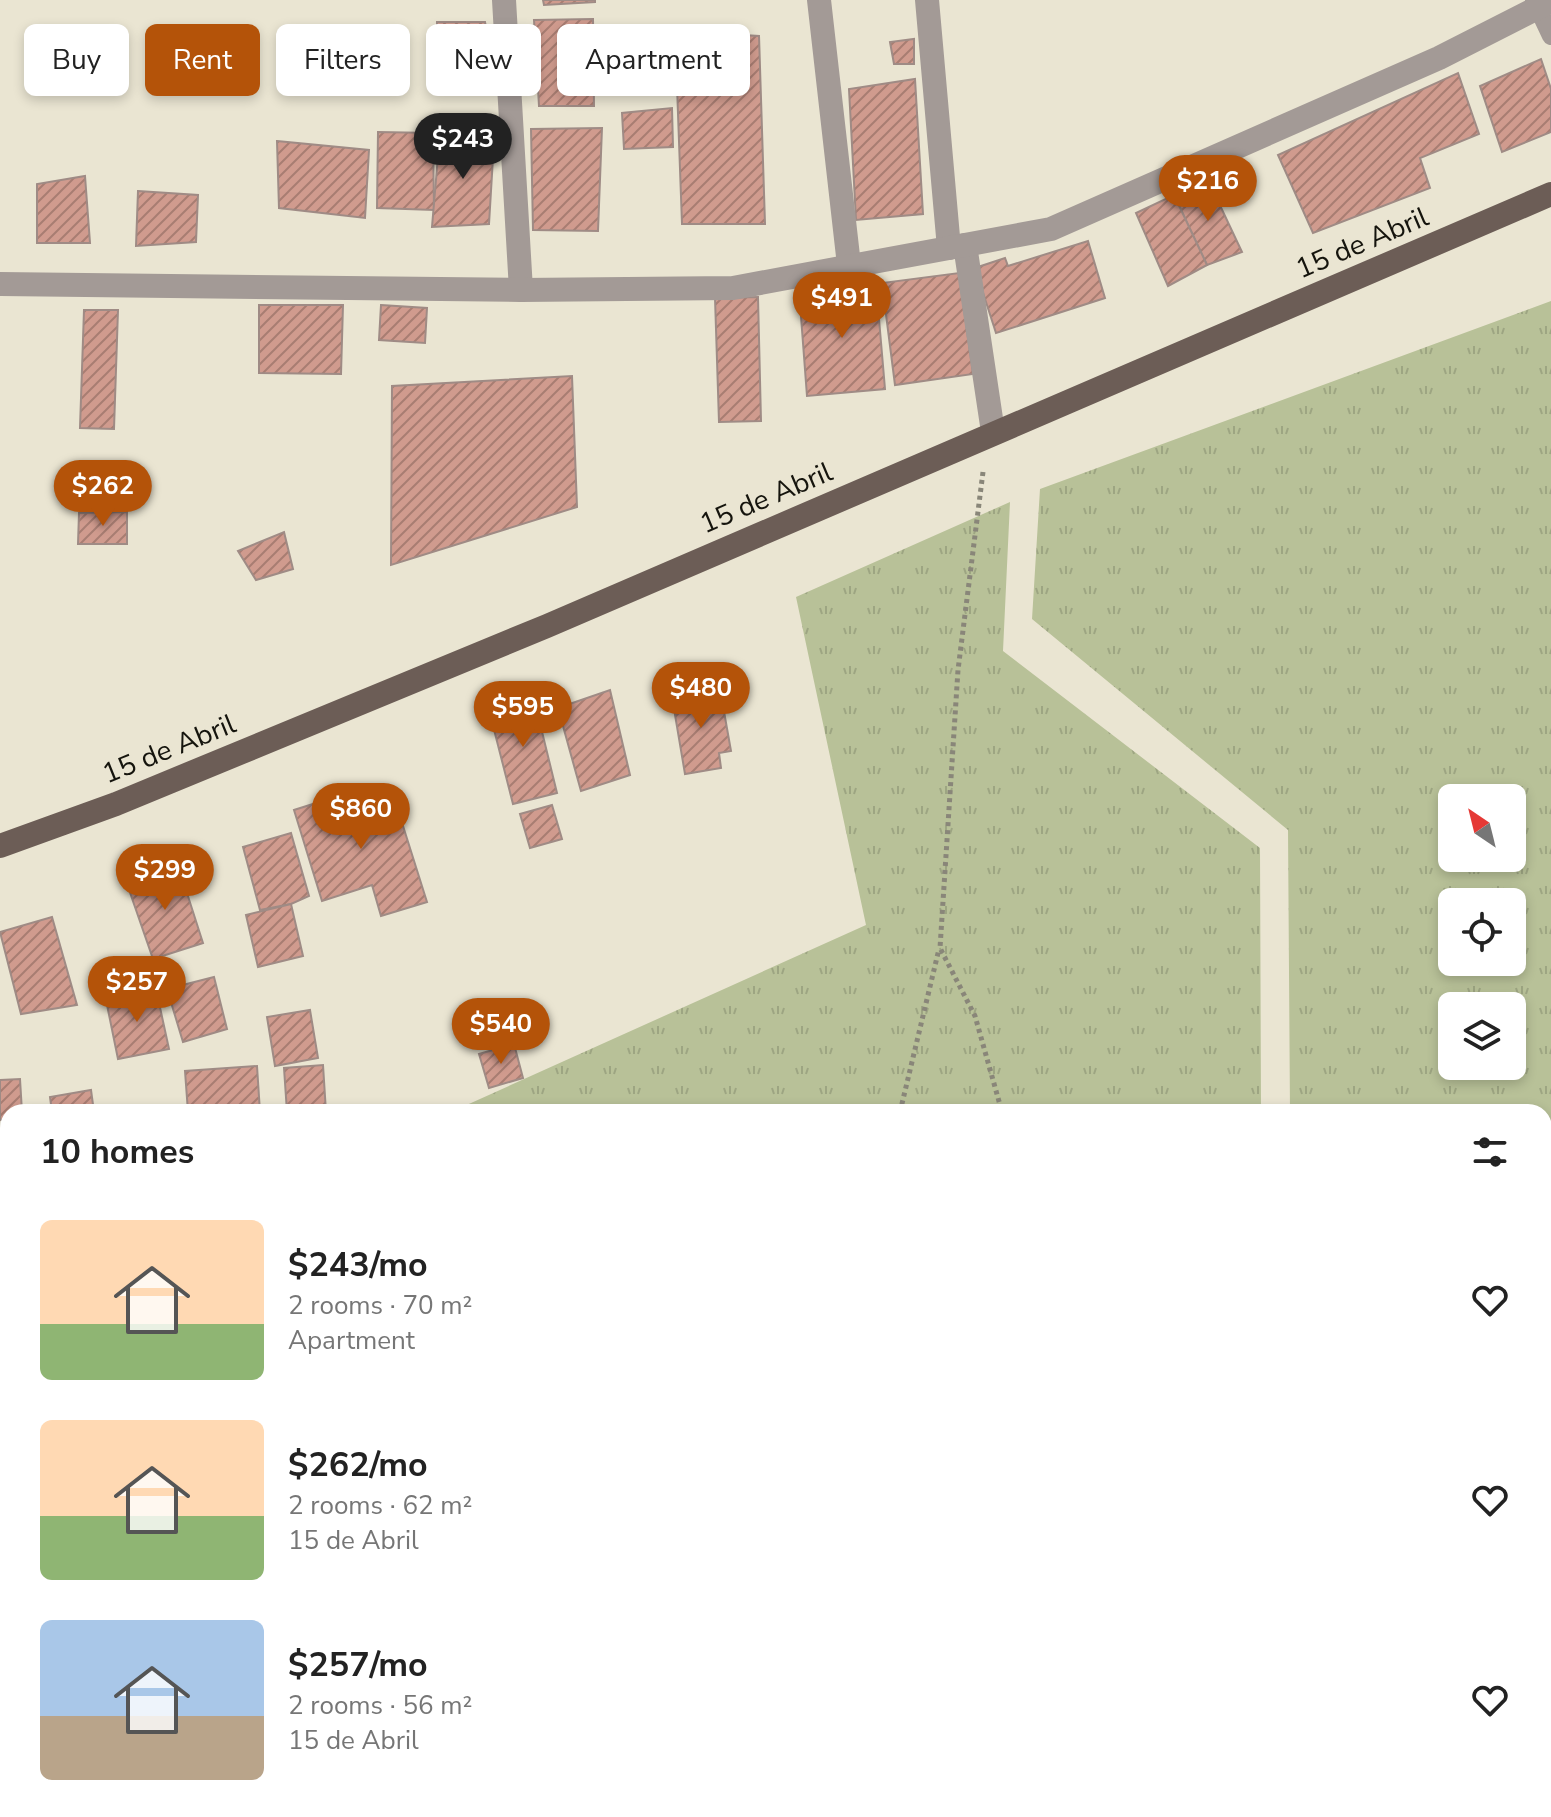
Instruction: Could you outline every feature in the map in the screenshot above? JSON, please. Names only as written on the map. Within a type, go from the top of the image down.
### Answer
[{"type":"main road","name":"15 de Abril","points":[[0,846],[116,804],[547,626],[1551,194]]},
{"type":"street","points":[[504,0],[521,290]]},
{"type":"street","points":[[819,0],[849,265]]},
{"type":"street","points":[[927,0],[957,247],[993,432]]},
{"type":"street","points":[[0,284],[521,290],[733,288],[1051,229],[1439,58],[1541,3]]},
{"type":"lane","points":[[1541,3],[1551,36]]},
{"type":"path","points":[[902,1104],[940,948],[958,670],[982,473],[993,432]]},
{"type":"path","points":[[940,948],[975,1016],[1000,1104]]},
{"type":"green space","points":[[1551,301],[1551,1104],[1290,1104],[1288,830],[1032,619],[1040,489]]},
{"type":"green space","points":[[1010,502],[1003,651],[1260,848],[1261,1104],[469,1104],[866,925],[796,597]]},
{"type":"building","points":[[543,0],[595,0],[595,2],[544,5]]},
{"type":"building","points":[[593,19],[593,24],[557,24],[557,96],[594,96],[594,106],[539,106],[541,24],[534,24],[534,20]]},
{"type":"building","points":[[485,22],[485,24],[437,24]]},
{"type":"building","points":[[750,35],[759,36],[765,224],[682,224],[677,96],[750,96]]},
{"type":"building","points":[[914,39],[914,64],[894,64],[890,42]]},
{"type":"building","points":[[1541,59],[1551,89],[1551,132],[1502,152],[1480,86]]},
{"type":"building","points":[[1458,73],[1479,134],[1420,158],[1430,188],[1313,233],[1278,155]]},
{"type":"building","points":[[915,79],[923,214],[856,220],[849,89]]},
{"type":"building","points":[[672,108],[673,147],[624,149],[622,113]]},
{"type":"building","points":[[602,128],[598,231],[533,230],[531,129]]},
{"type":"building","points":[[378,132],[433,133],[434,210],[377,208]]},
{"type":"building","points":[[440,132],[494,141],[489,224],[432,227]]},
{"type":"building","points":[[277,141],[369,150],[365,218],[279,208]]},
{"type":"building","points":[[85,176],[90,243],[37,243],[37,184]]},
{"type":"building","points":[[1208,180],[1242,252],[1207,265],[1174,195]]},
{"type":"building","points":[[138,191],[198,195],[196,242],[136,246]]},
{"type":"building","points":[[1174,195],[1207,265],[1168,286],[1136,213]]},
{"type":"building","points":[[1088,241],[1105,298],[996,333],[975,268],[1005,258],[1008,266]]},
{"type":"building","points":[[959,273],[973,374],[895,385],[882,283]]},
{"type":"building","points":[[876,284],[885,389],[807,396],[799,290]]},
{"type":"building","points":[[758,297],[761,421],[719,422],[715,298]]},
{"type":"building","points":[[259,305],[343,305],[341,374],[259,373]]},
{"type":"building","points":[[381,305],[427,308],[425,343],[379,340]]},
{"type":"building","points":[[84,310],[118,310],[114,429],[80,428]]},
{"type":"building","points":[[572,376],[577,507],[391,565],[392,386]]},
{"type":"building","points":[[127,512],[127,544],[78,544],[79,513]]},
{"type":"building","points":[[284,532],[293,569],[256,580],[238,551]]},
{"type":"building","points":[[720,689],[731,751],[719,753],[721,768],[685,774],[672,697]]},
{"type":"building","points":[[610,690],[630,775],[581,791],[558,708]]},
{"type":"building","points":[[533,695],[557,793],[513,804],[488,706]]},
{"type":"building","points":[[392,791],[427,902],[381,916],[372,885],[322,901],[294,810],[335,797],[339,807]]},
{"type":"building","points":[[552,805],[562,839],[530,848],[520,814]]},
{"type":"building","points":[[291,833],[309,896],[291,904],[260,910],[243,847]]},
{"type":"building","points":[[178,865],[203,943],[153,959],[126,881]]},
{"type":"building","points":[[291,904],[303,956],[258,967],[246,915]]},
{"type":"building","points":[[52,917],[77,1005],[21,1014],[0,932]]},
{"type":"building","points":[[214,977],[227,1029],[183,1042],[167,989]]},
{"type":"building","points":[[156,989],[169,1049],[118,1059],[106,1000]]},
{"type":"building","points":[[310,1010],[318,1058],[275,1066],[267,1017]]},
{"type":"building","points":[[514,1044],[523,1078],[489,1088],[479,1054]]},
{"type":"building","points":[[323,1065],[325,1104],[286,1104],[284,1068]]},
{"type":"building","points":[[257,1066],[259,1104],[187,1104],[185,1071]]},
{"type":"building","points":[[20,1079],[22,1104],[0,1104],[0,1080]]},
{"type":"building","points":[[91,1090],[93,1104],[51,1104],[50,1097]]}]
